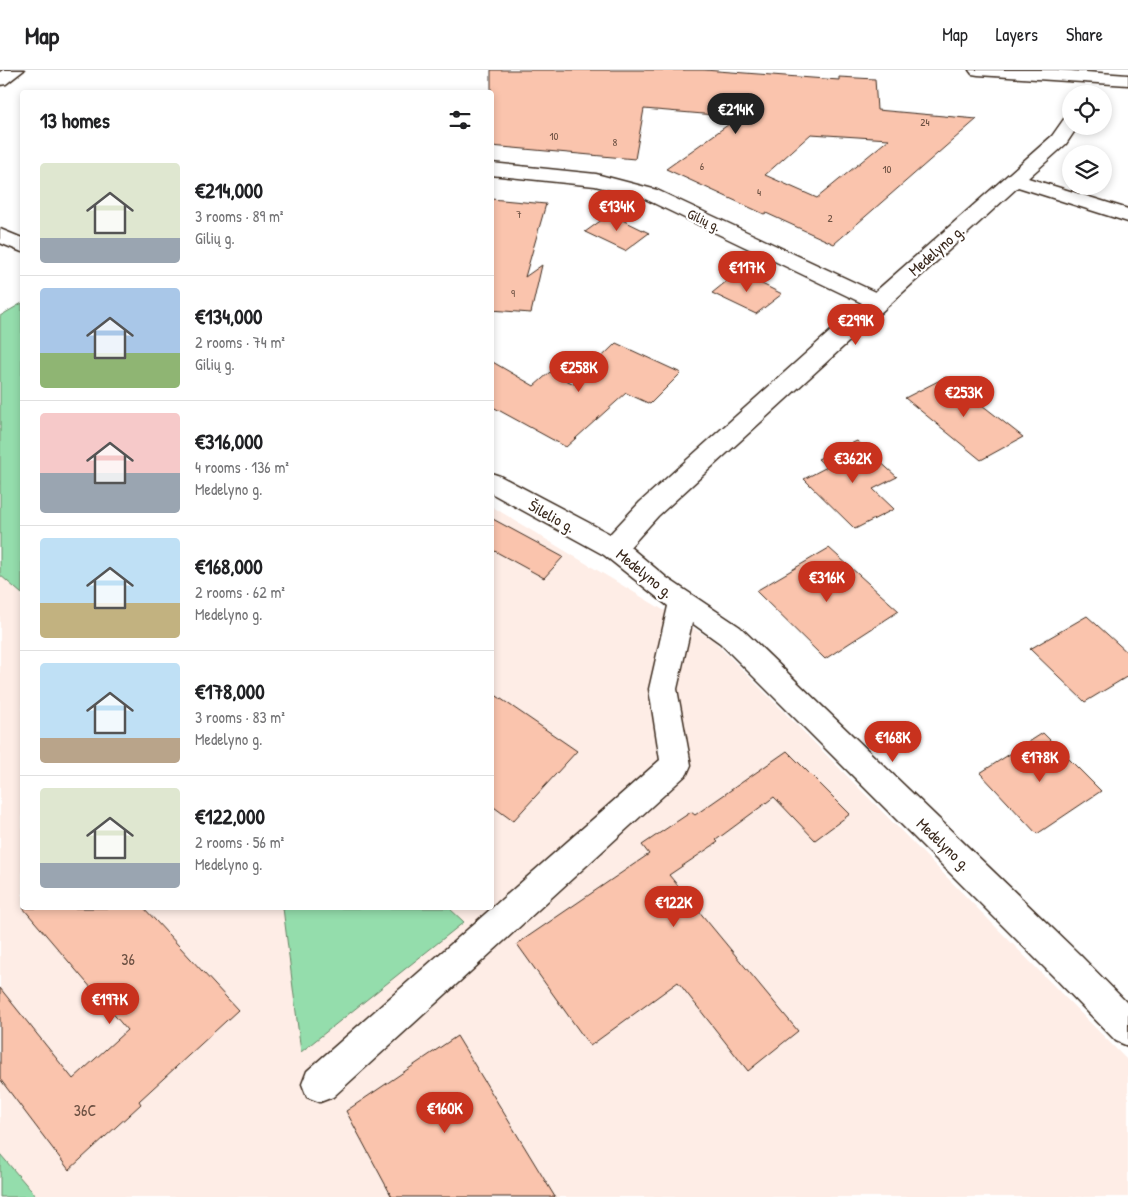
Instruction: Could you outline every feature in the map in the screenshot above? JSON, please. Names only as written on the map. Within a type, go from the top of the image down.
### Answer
[{"type":"street","points":[[0,80],[15,70]]},
{"type":"street","points":[[978,70],[1104,74],[1128,80]]},
{"type":"street","points":[[1097,85],[1104,74]]},
{"type":"street","name":"Medelyno g.","points":[[1063,135],[649,509],[613,548],[658,585],[730,635],[1074,972],[1128,1029]]},
{"type":"street","name":"Gilių g.","points":[[494,169],[596,180],[650,194],[877,302]]},
{"type":"street","points":[[1015,180],[1128,216]]},
{"type":"street","points":[[0,235],[20,245]]},
{"type":"street","name":"Šilelio g.","points":[[494,484],[613,548]]},
{"type":"street","points":[[320,1084],[676,765],[663,689],[683,602]]},
{"type":"shaded area","points":[[494,508],[713,640],[1128,1061],[1128,1197],[37,1197],[0,1154],[0,575],[20,592],[20,910],[283,910],[302,1051],[463,923],[451,910],[494,910]]},
{"type":"green space","points":[[20,304],[20,592],[0,575],[0,316]]},
{"type":"green space","points":[[283,910],[451,910],[464,922],[301,1052]]},
{"type":"green space","points":[[0,1154],[37,1197],[0,1197]]},
{"type":"building","points":[[491,70],[704,70],[839,80],[839,77],[875,79],[877,110],[977,119],[834,244],[666,169],[739,117],[644,109],[635,159],[494,146],[494,90],[491,90]],"holes":[[[811,134],[889,139],[817,198],[765,175]]]},
{"type":"building","points":[[494,199],[546,204],[525,277],[542,265],[531,313],[494,310]]},
{"type":"building","points":[[610,214],[649,233],[625,251],[585,232]]},
{"type":"building","points":[[738,272],[782,294],[756,314],[712,293]]},
{"type":"building","points":[[616,343],[681,373],[650,404],[626,393],[566,447],[494,408],[494,363],[534,386],[550,372],[574,384]]},
{"type":"building","points":[[946,377],[1023,437],[981,460],[905,398]]},
{"type":"building","points":[[857,441],[897,477],[873,489],[894,509],[855,529],[804,479],[827,467],[818,459]]},
{"type":"building","points":[[494,520],[563,557],[544,578],[494,551]]},
{"type":"building","points":[[829,548],[899,611],[825,659],[756,591]]},
{"type":"building","points":[[1087,616],[1128,653],[1128,676],[1085,702],[1030,649]]},
{"type":"building","points":[[494,694],[577,751],[513,821],[494,807]]},
{"type":"building","points":[[1043,733],[1101,791],[1037,834],[980,773]]},
{"type":"building","points":[[787,751],[850,814],[815,840],[774,797],[716,840],[718,842],[669,875],[798,1031],[748,1071],[678,982],[590,1046],[517,944],[649,854],[642,845],[691,812],[695,815]]},
{"type":"building","points":[[25,910],[146,910],[238,1010],[139,1101],[141,1104],[69,1170],[0,1079],[0,988],[73,1079],[127,1030]]},
{"type":"building","points":[[457,1036],[555,1197],[392,1197],[346,1111]]}]
